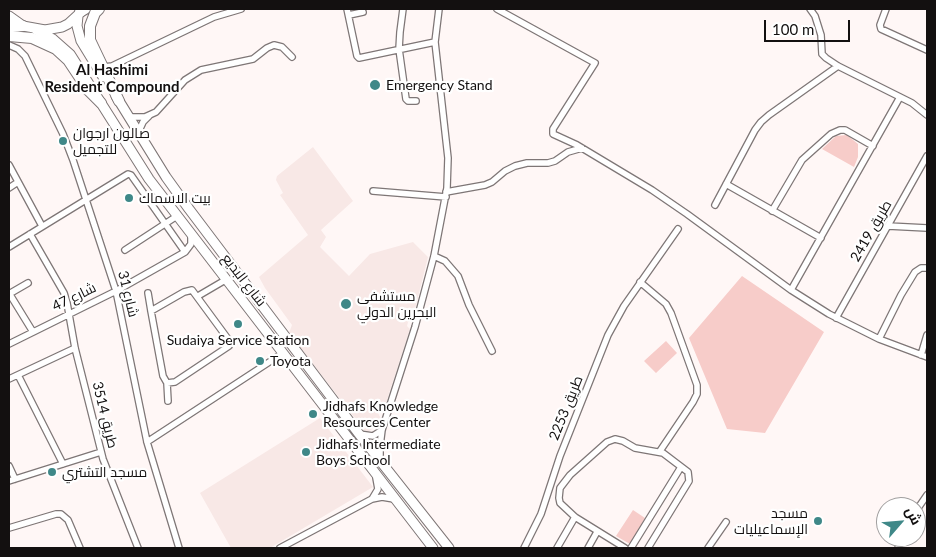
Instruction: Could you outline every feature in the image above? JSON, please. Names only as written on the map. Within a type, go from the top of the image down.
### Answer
[{"type":"highway","points":[[99,9],[92,19],[89,33],[93,48],[107,68],[119,101]]},
{"type":"highway","points":[[9,27],[23,26]]},
{"type":"highway","points":[[9,36],[32,38],[56,49],[68,60],[91,95],[101,103]]},
{"type":"main road","points":[[9,16],[23,26],[36,30],[57,29],[68,24],[81,11]]},
{"type":"main road","name":"شارع البديع","points":[[81,11],[77,26],[81,41],[138,133],[184,201],[359,434],[450,548]]},
{"type":"main road","name":"شارع البديع","points":[[36,30],[53,39],[70,54],[148,179],[433,548]]},
{"type":"street","points":[[107,68],[214,17],[241,9]]},
{"type":"street","points":[[404,9],[400,32],[400,49],[406,99],[408,101],[416,101]]},
{"type":"street","points":[[380,460],[382,430],[415,326],[434,256],[446,195],[448,158],[435,42],[439,9]]},
{"type":"street","points":[[497,9],[595,63],[552,132],[555,136],[572,142],[670,202],[791,290],[836,318],[879,339],[927,357]]},
{"type":"street","points":[[810,9],[815,16],[822,35],[822,54],[826,58],[838,66],[912,103],[927,115]]},
{"type":"street","points":[[886,9],[880,25],[881,29],[927,50]]},
{"type":"street","points":[[363,12],[348,12],[359,58],[435,42]]},
{"type":"street","name":"شارع 31","points":[[9,45],[18,49],[25,56],[68,147],[116,291],[147,442],[179,548]]},
{"type":"street","points":[[138,133],[143,122],[162,107],[185,80],[195,72],[253,59],[274,45],[282,47],[292,57]]},
{"type":"street","points":[[715,205],[755,130],[762,122],[838,66]]},
{"type":"street","points":[[791,290],[900,97]]},
{"type":"street","points":[[129,117],[140,118],[150,116]]},
{"type":"street","points":[[772,211],[802,160],[831,134],[845,130],[873,146]]},
{"type":"street","points":[[373,191],[446,195],[485,185],[516,166],[527,163],[548,163],[555,161],[568,152],[582,148]]},
{"type":"street","name":"طريق 2419","points":[[836,318],[927,156]]},
{"type":"street","points":[[9,165],[42,226]]},
{"type":"street","points":[[9,247],[126,174],[131,175],[185,252],[190,244],[191,235]]},
{"type":"street","points":[[139,186],[148,179]]},
{"type":"street","points":[[9,188],[18,182]]},
{"type":"street","points":[[726,184],[821,238]]},
{"type":"street","points":[[125,250],[177,216]]},
{"type":"street","points":[[888,226],[927,228]]},
{"type":"street","name":"طريق 2253","points":[[524,548],[541,514],[560,456],[608,335],[640,282],[678,228]]},
{"type":"street","name":"طريق 3514","points":[[30,234],[60,284],[67,303],[74,348],[101,452],[138,548]]},
{"type":"street","name":"شارع 47","points":[[9,344],[116,291],[185,252]]},
{"type":"street","points":[[434,256],[444,261],[458,276],[469,305],[492,351]]},
{"type":"street","points":[[879,339],[908,283],[917,270],[927,268]]},
{"type":"street","points":[[198,296],[227,279]]},
{"type":"street","points":[[640,282],[666,304],[671,313],[697,385],[697,394],[694,402],[660,451]]},
{"type":"street","points":[[28,283],[9,294],[33,332]]},
{"type":"street","points":[[151,312],[192,290],[228,339],[229,346],[175,382],[167,383]]},
{"type":"street","points":[[148,293],[163,376],[167,383],[168,401]]},
{"type":"street","points":[[920,355],[927,335]]},
{"type":"street","points":[[9,379],[74,348]]},
{"type":"street","points":[[147,442],[283,353]]},
{"type":"street","points":[[18,374],[63,464]]},
{"type":"street","points":[[359,434],[373,436],[382,430]]},
{"type":"street","points":[[625,548],[575,517],[560,503],[558,493],[570,475],[611,440],[619,439],[640,449],[660,451],[688,472],[689,482],[650,548]]},
{"type":"street","points":[[9,466],[12,480],[101,452]]},
{"type":"street","points":[[631,548],[681,467]]},
{"type":"street","points":[[372,499],[378,489],[374,471]]},
{"type":"street","points":[[548,490],[558,493]]},
{"type":"street","points":[[280,548],[372,499],[382,497],[396,500]]},
{"type":"street","points":[[9,528],[61,514],[68,520],[80,548]]},
{"type":"street","points":[[557,548],[575,517]]},
{"type":"street","points":[[708,548],[726,522]]},
{"type":"street","points":[[588,548],[597,532]]},
{"type":"shaded area","points":[[847,135],[858,144],[858,157],[854,167],[822,149],[836,136]]},
{"type":"shaded area","name":"مستشفى البحرين الدولي","points":[[313,147],[353,201],[321,230],[326,237],[320,247],[349,276],[370,254],[413,242],[428,257],[412,321],[408,322],[407,326],[410,329],[385,406],[379,409],[380,417],[376,426],[368,432],[364,430],[289,333],[292,325],[259,277],[308,235],[280,195],[283,193],[276,180],[277,176]]},
{"type":"shaded area","points":[[742,276],[824,332],[765,433],[727,429],[689,338]]},
{"type":"shaded area","points":[[666,341],[677,353],[656,373],[644,361]]},
{"type":"shaded area","name":"Jidhafs Intermediate Boys School","points":[[320,418],[373,487],[270,548],[231,548],[200,493]]},
{"type":"shaded area","points":[[633,510],[645,518],[630,544],[616,536]]},
{"type":"place","name":"Emergency Stand","points":[[375,85]]},
{"type":"place","name":"صالون ارجوان للتجميل","points":[[63,141]]},
{"type":"place","name":"بيت الاسماك","points":[[129,198]]},
{"type":"place","name":"مستشفى البحرين الدولي","points":[[346,304]]},
{"type":"place","name":"Sudaiya Service Station","points":[[238,324]]},
{"type":"place","name":"Toyota","points":[[260,361]]},
{"type":"place","name":"Jidhafs Knowledge Resources Center","points":[[313,414]]},
{"type":"place","name":"Jidhafs Intermediate Boys School","points":[[306,452]]},
{"type":"place","name":"مسجد التشتري","points":[[52,472]]},
{"type":"place","name":"مسجد الإسماعيليات","points":[[818,521]]},
{"type":"district","name":"Al Hashimi Resident Compound","points":[[112,78]]}]
